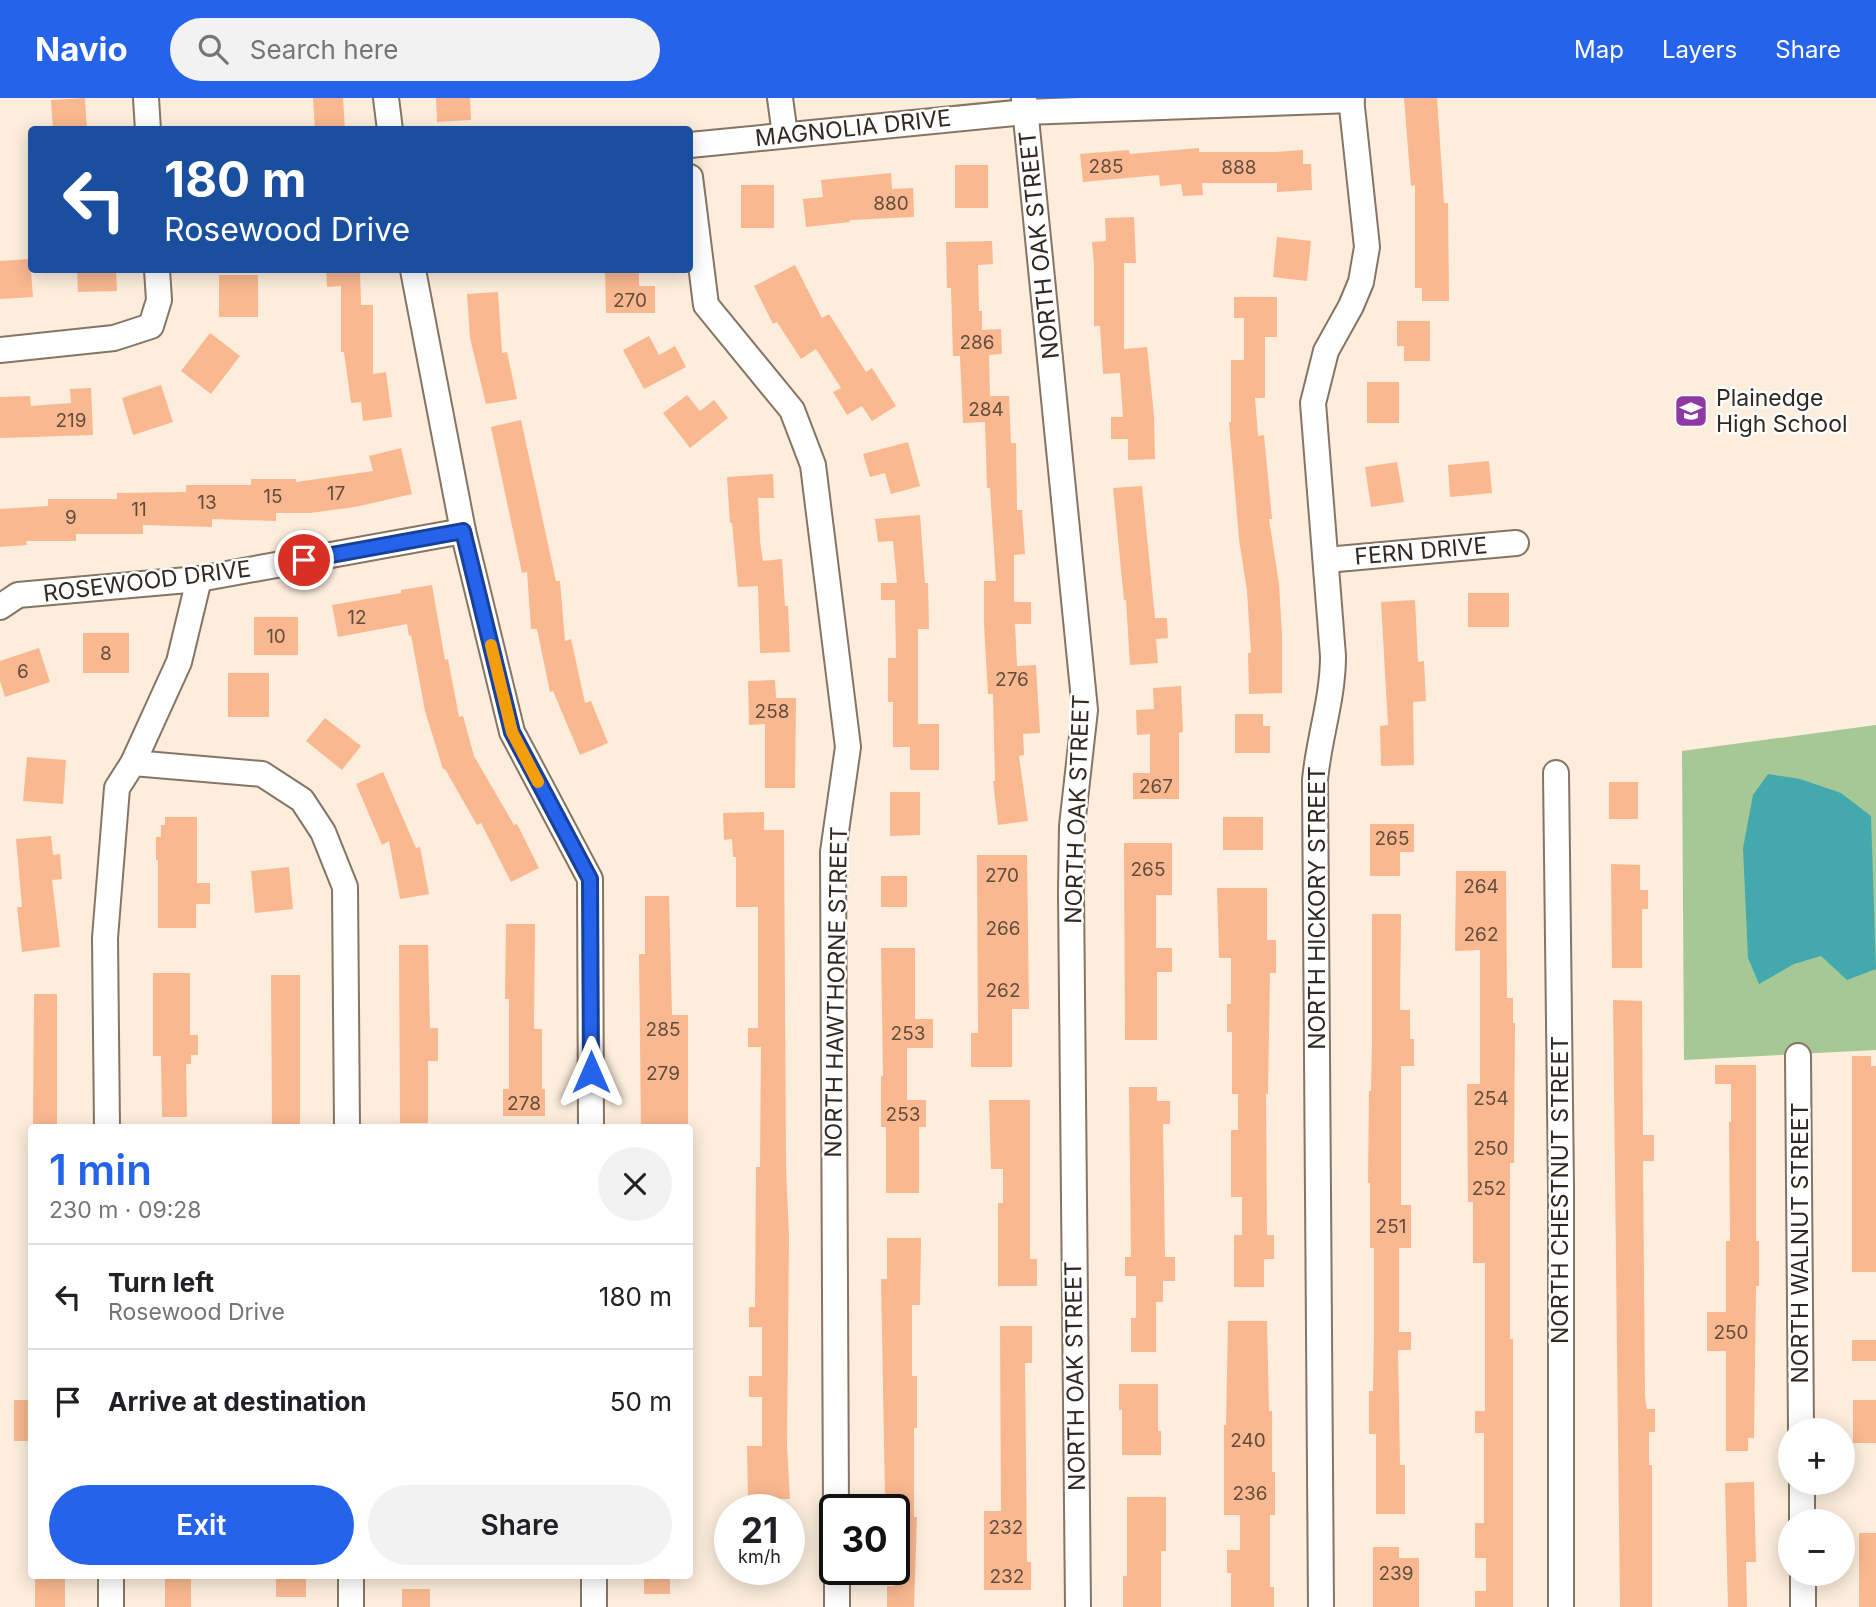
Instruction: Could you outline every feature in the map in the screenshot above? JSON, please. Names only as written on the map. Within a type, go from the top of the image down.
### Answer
[{"type":"street","points":[[146,98],[148,126]]},
{"type":"street","points":[[386,98],[390,126]]},
{"type":"street","points":[[780,98],[785,135]]},
{"type":"street","name":"MAGNOLIA DRIVE","points":[[693,145],[1024,105],[1352,99]]},
{"type":"street","name":"NORTH HICKORY STREET","points":[[1321,1607],[1315,780],[1318,749],[1333,687],[1333,656],[1313,403],[1326,351],[1361,282],[1367,247],[1352,99]]},
{"type":"street","name":"NORTH OAK STREET","points":[[1024,105],[1085,710],[1072,826],[1071,866],[1077,1607]]},
{"type":"street","name":"NORTH HAWTHORNE STREET","points":[[693,201],[706,305],[792,410],[813,465],[848,747],[833,852],[836,1494]]},
{"type":"street","points":[[0,350],[114,338],[151,326],[159,300],[157,273]]},
{"type":"street","points":[[414,273],[463,531],[512,732],[590,879],[591,1124]]},
{"type":"street","name":"ROSEWOOD DRIVE","points":[[0,607],[18,595],[199,579],[463,531]]},
{"type":"street","name":"FERN DRIVE","points":[[1326,560],[1516,543]]},
{"type":"street","points":[[107,1124],[105,938],[117,788],[133,763],[178,662],[199,579]]},
{"type":"street","points":[[133,763],[262,774],[302,800],[323,832],[345,887],[347,1124]]},
{"type":"street","name":"NORTH CHESTNUT STREET","points":[[1556,774],[1561,1186],[1561,1607]]},
{"type":"street","name":"NORTH WALNUT STREET","points":[[1798,1056],[1801,1418]]},
{"type":"street","points":[[111,1579],[111,1607]]},
{"type":"street","points":[[351,1579],[351,1607]]},
{"type":"street","points":[[594,1579],[594,1607]]},
{"type":"street","points":[[836,1585],[837,1607]]},
{"type":"street","points":[[1802,1586],[1803,1607]]},
{"type":"green space","points":[[1876,725],[1876,1050],[1684,1060],[1682,751]]},
{"type":"water","points":[[1768,774],[1800,779],[1841,793],[1871,816],[1876,969],[1847,980],[1821,956],[1794,964],[1759,984],[1748,958],[1743,848],[1753,795]]},
{"type":"building","points":[[85,98],[87,126],[53,126],[51,100]]},
{"type":"building","points":[[313,98],[343,98],[345,126],[315,126]]},
{"type":"building","points":[[436,98],[470,98],[471,120],[437,122]]},
{"type":"building","points":[[1404,98],[1437,98],[1444,203],[1448,203],[1449,301],[1422,301],[1422,288],[1415,288],[1415,185],[1411,186]]},
{"type":"building","points":[[1199,148],[1199,152],[1303,150],[1303,164],[1311,164],[1312,190],[1277,192],[1277,183],[1202,183],[1203,195],[1183,196],[1181,184],[1160,186],[1159,175],[1083,182],[1080,154],[1129,150],[1130,154]]},
{"type":"building","points":[[955,165],[988,165],[988,208],[955,208]]},
{"type":"building","points":[[891,173],[892,189],[913,188],[914,217],[850,220],[806,227],[803,199],[823,197],[821,180]]},
{"type":"building","points":[[741,185],[774,185],[774,228],[741,228]]},
{"type":"building","points":[[1134,217],[1136,263],[1124,263],[1124,349],[1147,347],[1155,459],[1128,460],[1128,439],[1111,439],[1111,417],[1123,417],[1120,373],[1103,374],[1100,326],[1094,326],[1092,242],[1106,241],[1105,218]]},
{"type":"building","points":[[1277,237],[1311,241],[1307,281],[1273,277]]},
{"type":"building","points":[[992,241],[993,264],[978,265],[979,311],[982,311],[982,330],[1001,329],[1002,354],[989,355],[990,396],[1009,396],[1011,443],[1016,443],[1017,510],[1022,510],[1025,554],[1014,555],[1014,602],[1031,602],[1031,624],[1015,624],[1017,666],[1036,665],[1040,733],[1023,734],[1024,755],[1019,756],[1028,821],[998,825],[993,781],[993,694],[988,694],[984,624],[984,581],[996,581],[990,488],[987,488],[985,422],[963,423],[960,356],[953,356],[951,288],[947,288],[946,242]]},
{"type":"building","points":[[28,259],[33,297],[0,299],[0,261]]},
{"type":"building","points":[[795,265],[822,318],[829,314],[866,372],[872,368],[896,406],[872,421],[862,406],[847,415],[833,392],[841,388],[816,349],[801,359],[777,322],[773,324],[754,286]]},
{"type":"building","points":[[77,273],[116,273],[117,291],[78,292]]},
{"type":"building","points":[[326,273],[360,273],[361,305],[373,305],[373,374],[386,372],[392,417],[363,421],[361,402],[351,403],[344,352],[341,352],[341,286],[327,287]]},
{"type":"building","points":[[605,273],[639,273],[639,286],[655,286],[655,313],[606,313]]},
{"type":"building","points":[[219,275],[258,275],[258,317],[219,317]]},
{"type":"building","points":[[498,292],[502,353],[507,352],[517,399],[486,404],[470,338],[467,294]]},
{"type":"building","points":[[1234,297],[1277,297],[1277,337],[1265,337],[1265,398],[1255,398],[1258,436],[1264,435],[1272,519],[1269,519],[1279,584],[1282,693],[1249,694],[1248,653],[1251,653],[1247,591],[1239,539],[1229,422],[1231,360],[1244,360],[1244,318],[1234,318]]},
{"type":"building","points":[[1397,321],[1430,321],[1430,361],[1404,361],[1404,346],[1397,346]]},
{"type":"building","points":[[210,333],[240,356],[211,394],[181,371]]},
{"type":"building","points":[[649,336],[659,355],[675,346],[686,367],[644,389],[623,350]]},
{"type":"building","points":[[1367,382],[1399,382],[1399,423],[1367,423]]},
{"type":"building","points":[[161,385],[173,422],[133,435],[122,398]]},
{"type":"building","points":[[91,388],[93,435],[0,438],[0,397],[30,396],[31,406],[71,403],[70,389]]},
{"type":"building","points":[[687,395],[700,411],[714,400],[728,418],[690,448],[663,413]]},
{"type":"building","points":[[521,420],[556,581],[560,581],[565,641],[571,639],[585,703],[591,701],[608,743],[580,755],[553,691],[550,692],[537,629],[531,629],[527,572],[522,573],[491,427]]},
{"type":"building","points":[[908,442],[920,486],[891,494],[885,473],[870,477],[863,454]]},
{"type":"building","points":[[401,448],[412,494],[355,507],[310,513],[276,513],[276,521],[212,519],[212,527],[143,525],[143,534],[76,534],[76,541],[26,541],[27,545],[0,547],[0,509],[48,506],[48,499],[117,499],[117,493],[186,492],[186,485],[251,485],[251,479],[296,479],[296,482],[373,471],[369,456]]},
{"type":"building","points":[[1489,461],[1492,493],[1450,497],[1448,465]]},
{"type":"building","points":[[1397,462],[1404,502],[1371,507],[1365,467]]},
{"type":"building","points":[[773,474],[774,498],[758,498],[760,541],[763,561],[782,559],[790,652],[760,653],[758,586],[738,587],[727,477]]},
{"type":"building","points":[[1142,486],[1155,618],[1167,618],[1168,638],[1156,639],[1158,663],[1130,665],[1126,600],[1113,488]]},
{"type":"building","points":[[920,515],[925,583],[928,583],[929,629],[918,629],[918,724],[939,724],[939,770],[910,770],[910,747],[893,747],[893,702],[888,702],[888,658],[896,658],[895,600],[881,600],[881,583],[897,583],[893,541],[878,542],[875,519]]},
{"type":"building","points":[[432,585],[445,660],[448,659],[459,717],[463,716],[474,756],[514,825],[517,824],[539,868],[511,882],[481,823],[477,825],[443,769],[425,711],[407,624],[338,637],[332,605]]},
{"type":"building","points":[[1468,593],[1509,593],[1509,627],[1468,627]]},
{"type":"building","points":[[1415,600],[1418,662],[1424,661],[1426,701],[1413,702],[1414,765],[1381,766],[1380,726],[1388,725],[1381,602]]},
{"type":"building","points":[[254,617],[298,617],[298,655],[254,655]]},
{"type":"building","points":[[83,633],[129,633],[129,673],[83,673]]},
{"type":"building","points":[[39,648],[50,682],[5,697],[0,681],[0,661]]},
{"type":"building","points":[[228,673],[269,673],[269,717],[228,717]]},
{"type":"building","points":[[775,680],[776,698],[796,698],[795,788],[765,788],[765,724],[749,725],[748,681]]},
{"type":"building","points":[[1181,686],[1183,732],[1179,733],[1179,799],[1133,799],[1133,773],[1150,773],[1150,734],[1137,735],[1136,710],[1154,709],[1153,688]]},
{"type":"building","points":[[1235,714],[1263,714],[1263,726],[1270,726],[1270,753],[1235,753]]},
{"type":"building","points":[[325,718],[361,746],[342,770],[306,741]]},
{"type":"building","points":[[27,757],[66,760],[63,804],[23,801]]},
{"type":"building","points":[[383,772],[416,848],[420,847],[429,894],[400,899],[389,841],[382,845],[356,784]]},
{"type":"building","points":[[1609,782],[1638,782],[1638,819],[1609,819]]},
{"type":"building","points":[[890,792],[920,792],[920,835],[890,836]]},
{"type":"building","points":[[764,812],[764,830],[784,830],[786,1167],[789,1237],[787,1446],[790,1494],[748,1494],[747,1446],[762,1446],[762,1397],[749,1397],[749,1376],[762,1376],[762,1327],[749,1327],[749,1307],[755,1307],[756,1167],[760,1167],[761,1047],[748,1047],[748,1028],[758,1028],[758,907],[736,907],[736,857],[733,857],[732,839],[724,840],[723,813]]},
{"type":"building","points":[[165,817],[197,817],[197,883],[210,883],[210,904],[196,904],[196,928],[158,928],[156,837],[161,837],[161,825],[165,825]]},
{"type":"building","points":[[1223,817],[1263,817],[1263,850],[1223,850]]},
{"type":"building","points":[[1370,824],[1414,824],[1414,852],[1400,852],[1400,876],[1370,876]]},
{"type":"building","points":[[51,836],[53,855],[60,854],[62,879],[52,880],[60,947],[22,952],[17,907],[22,907],[16,839]]},
{"type":"building","points":[[1124,843],[1172,843],[1172,895],[1156,895],[1156,948],[1172,948],[1172,972],[1157,972],[1157,1040],[1125,1040]]},
{"type":"building","points":[[977,855],[1027,855],[1029,1009],[1012,1009],[1012,1067],[971,1067],[971,1033],[978,1033]]},
{"type":"building","points":[[1611,864],[1640,865],[1640,890],[1648,890],[1648,909],[1642,909],[1642,968],[1612,968]]},
{"type":"building","points":[[289,867],[293,909],[255,913],[251,871]]},
{"type":"building","points":[[1456,871],[1506,871],[1507,998],[1513,998],[1515,1023],[1514,1163],[1510,1163],[1513,1607],[1475,1607],[1475,1591],[1486,1591],[1486,1558],[1475,1558],[1475,1523],[1484,1523],[1484,1433],[1475,1433],[1475,1411],[1485,1411],[1485,1263],[1473,1263],[1473,1202],[1468,1202],[1467,1084],[1480,1084],[1480,950],[1455,951]]},
{"type":"building","points":[[881,876],[907,876],[907,907],[881,907]]},
{"type":"building","points":[[1217,888],[1267,888],[1267,940],[1276,940],[1276,973],[1270,973],[1266,1094],[1267,1235],[1274,1235],[1274,1259],[1264,1259],[1264,1287],[1234,1287],[1234,1235],[1242,1235],[1242,1197],[1231,1197],[1231,1130],[1238,1130],[1238,1094],[1232,1094],[1232,1032],[1227,1032],[1227,1004],[1231,1004],[1231,958],[1219,958]]},
{"type":"building","points":[[645,896],[669,896],[672,1015],[688,1015],[688,1124],[641,1124],[639,954],[645,954]]},
{"type":"building","points":[[1372,914],[1401,914],[1400,1010],[1410,1010],[1410,1039],[1414,1039],[1414,1066],[1401,1066],[1401,1205],[1411,1205],[1411,1248],[1399,1248],[1399,1332],[1411,1332],[1411,1350],[1398,1350],[1400,1465],[1405,1465],[1405,1514],[1376,1514],[1376,1434],[1369,1434],[1369,1391],[1373,1391],[1374,1332],[1374,1248],[1370,1248],[1368,1183]]},
{"type":"building","points":[[506,924],[535,924],[534,1029],[542,1029],[545,1116],[503,1116],[503,1089],[509,1089],[509,999],[505,999]]},
{"type":"building","points":[[399,945],[428,945],[430,1028],[438,1028],[438,1061],[428,1061],[428,1123],[400,1123]]},
{"type":"building","points":[[881,948],[915,948],[915,1019],[933,1019],[933,1048],[907,1048],[907,1100],[926,1100],[926,1127],[919,1127],[919,1193],[886,1193],[886,1127],[881,1127]]},
{"type":"building","points":[[153,973],[190,973],[190,1035],[198,1035],[198,1055],[191,1055],[191,1064],[186,1064],[187,1117],[162,1117],[161,1056],[153,1056]]},
{"type":"building","points":[[271,975],[300,975],[300,1124],[272,1124]]},
{"type":"building","points":[[34,994],[57,994],[57,1124],[33,1124]]},
{"type":"building","points":[[1613,1000],[1642,1001],[1643,1135],[1654,1135],[1654,1161],[1643,1161],[1645,1397],[1647,1409],[1655,1409],[1655,1432],[1649,1432],[1649,1465],[1652,1465],[1652,1607],[1620,1607]]},
{"type":"building","points":[[1852,1056],[1871,1056],[1871,1066],[1876,1066],[1876,1272],[1852,1272]]},
{"type":"building","points":[[1715,1065],[1756,1065],[1756,1241],[1759,1241],[1759,1286],[1756,1286],[1754,1438],[1748,1438],[1748,1451],[1726,1451],[1726,1351],[1707,1351],[1707,1312],[1726,1312],[1726,1241],[1730,1241],[1731,1084],[1715,1084]]},
{"type":"building","points":[[1129,1087],[1157,1087],[1157,1101],[1170,1101],[1170,1124],[1163,1124],[1165,1257],[1175,1257],[1175,1281],[1163,1281],[1163,1302],[1156,1302],[1156,1352],[1131,1352],[1131,1318],[1136,1318],[1136,1276],[1125,1276],[1125,1257],[1131,1257]]},
{"type":"building","points":[[989,1100],[1030,1100],[1030,1259],[1037,1259],[1037,1286],[998,1286],[998,1203],[1003,1203],[1003,1169],[991,1169]]},
{"type":"building","points":[[887,1238],[921,1238],[920,1305],[912,1305],[912,1376],[917,1376],[917,1428],[914,1428],[914,1517],[917,1517],[914,1607],[887,1607],[887,1586],[910,1585],[910,1494],[885,1494],[881,1279],[887,1279]]},
{"type":"building","points":[[1228,1321],[1267,1321],[1272,1472],[1275,1472],[1275,1515],[1270,1515],[1270,1587],[1274,1587],[1274,1607],[1231,1607],[1231,1573],[1227,1573],[1227,1550],[1240,1550],[1240,1515],[1224,1515]]},
{"type":"building","points":[[1000,1326],[1032,1326],[1032,1363],[1025,1363],[1027,1562],[1031,1562],[1031,1590],[984,1590],[984,1511],[1001,1511]]},
{"type":"building","points":[[1852,1340],[1876,1340],[1876,1361],[1852,1361]]},
{"type":"building","points":[[1119,1384],[1158,1384],[1161,1455],[1122,1455]]},
{"type":"building","points":[[14,1400],[28,1400],[28,1441],[14,1441]]},
{"type":"building","points":[[1853,1400],[1876,1400],[1876,1443],[1855,1443]]},
{"type":"building","points":[[1754,1482],[1756,1562],[1746,1562],[1747,1607],[1728,1607],[1725,1483]]},
{"type":"building","points":[[1127,1497],[1166,1497],[1166,1551],[1161,1551],[1161,1607],[1123,1607],[1123,1576],[1127,1576]]},
{"type":"building","points":[[1859,1533],[1876,1533],[1876,1607],[1859,1607]]},
{"type":"building","points":[[1373,1547],[1399,1547],[1399,1558],[1419,1558],[1419,1607],[1373,1607]]},
{"type":"building","points":[[35,1579],[65,1579],[65,1607],[35,1607]]},
{"type":"building","points":[[165,1579],[191,1579],[191,1607],[165,1607]]},
{"type":"building","points":[[276,1579],[306,1579],[306,1597],[276,1597]]},
{"type":"building","points":[[644,1579],[670,1579],[670,1594],[644,1594]]},
{"type":"building","points":[[402,1589],[430,1589],[430,1607],[402,1607]]},
{"type":"slow traffic","points":[[491,645],[512,732],[538,782]]},
{"type":"place","name":"Plainedge High School","points":[[1691,411]]},
{"type":"route","points":[[304,560],[463,531],[512,732],[590,879],[591,1072]]}]
